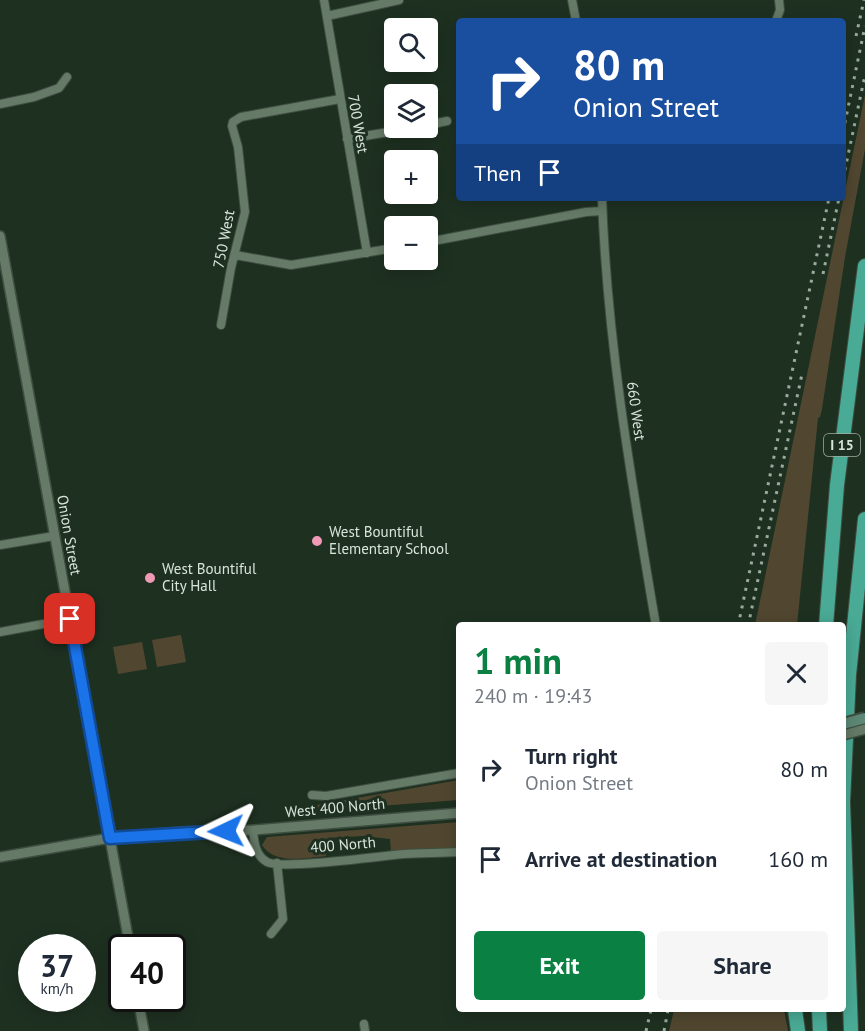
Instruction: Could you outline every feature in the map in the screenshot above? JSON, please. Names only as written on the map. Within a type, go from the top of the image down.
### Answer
[{"type":"highway","name":"I 15","points":[[826,622],[837,484],[865,266]]},
{"type":"highway","points":[[846,738],[849,675],[865,519]]},
{"type":"highway","points":[[846,888],[851,1031]]},
{"type":"highway","points":[[795,1012],[798,1031]]},
{"type":"highway","points":[[819,1012],[820,1031]]},
{"type":"main road","points":[[846,723],[865,718]]},
{"type":"street","name":"700 West","points":[[324,0],[367,253]]},
{"type":"street","points":[[327,16],[399,0]]},
{"type":"street","points":[[572,0],[575,18]]},
{"type":"street","points":[[777,18],[780,10],[779,0]]},
{"type":"street","points":[[0,104],[34,97],[58,88],[67,77]]},
{"type":"street","name":"750 West","points":[[222,325],[245,212],[233,122],[241,117],[340,99]]},
{"type":"street","points":[[438,123],[447,121]]},
{"type":"street","points":[[347,139],[384,133]]},
{"type":"street","name":"660 West","points":[[602,201],[612,338],[655,622]]},
{"type":"street","points":[[438,240],[586,212],[602,211]]},
{"type":"street","name":"Onion Street","points":[[0,236],[127,934]]},
{"type":"street","points":[[235,255],[291,265],[384,250]]},
{"type":"street","points":[[0,545],[54,536]]},
{"type":"street","points":[[0,632],[70,619]]},
{"type":"street","points":[[846,734],[865,729]]},
{"type":"street","points":[[312,795],[326,796],[456,774]]},
{"type":"street","name":"West 400 North","points":[[0,857],[110,838],[180,832],[253,830],[456,813]]},
{"type":"street","points":[[253,830],[254,844],[259,856],[268,863],[277,863],[283,919],[272,934]]},
{"type":"street","name":"400 North","points":[[277,863],[300,864],[405,854],[456,852]]},
{"type":"street","points":[[140,1012],[144,1031]]},
{"type":"shaded area","points":[[865,95],[865,149],[845,257],[822,409],[818,418],[797,622],[756,622],[843,201],[846,201],[846,187]]},
{"type":"shaded area","points":[[181,635],[186,662],[157,667],[152,640]]},
{"type":"shaded area","points":[[142,642],[147,669],[118,674],[113,647]]},
{"type":"shaded area","points":[[456,781],[456,800],[312,811],[317,805]]},
{"type":"shaded area","points":[[456,822],[456,848],[391,852],[390,839],[363,836],[327,838],[326,856],[291,859],[282,858],[267,851],[262,845],[267,837]]},
{"type":"shaded area","points":[[674,1012],[784,1012],[788,1031],[669,1031]]},
{"type":"railway","points":[[856,36],[864,0]]},
{"type":"railway","points":[[846,118],[865,26]]},
{"type":"railway","points":[[846,165],[865,75]]},
{"type":"railway","points":[[739,622],[828,201]]},
{"type":"railway","points":[[823,274],[838,201]]},
{"type":"railway","points":[[749,622],[802,374]]},
{"type":"railway","points":[[646,1031],[651,1012]]},
{"type":"railway","points":[[664,1031],[668,1012]]},
{"type":"place","name":"West Bountiful Elementary School","points":[[317,541]]},
{"type":"place","name":"West Bountiful City Hall","points":[[150,578]]},
{"type":"route","points":[[70,619],[110,838],[226,831]]}]
